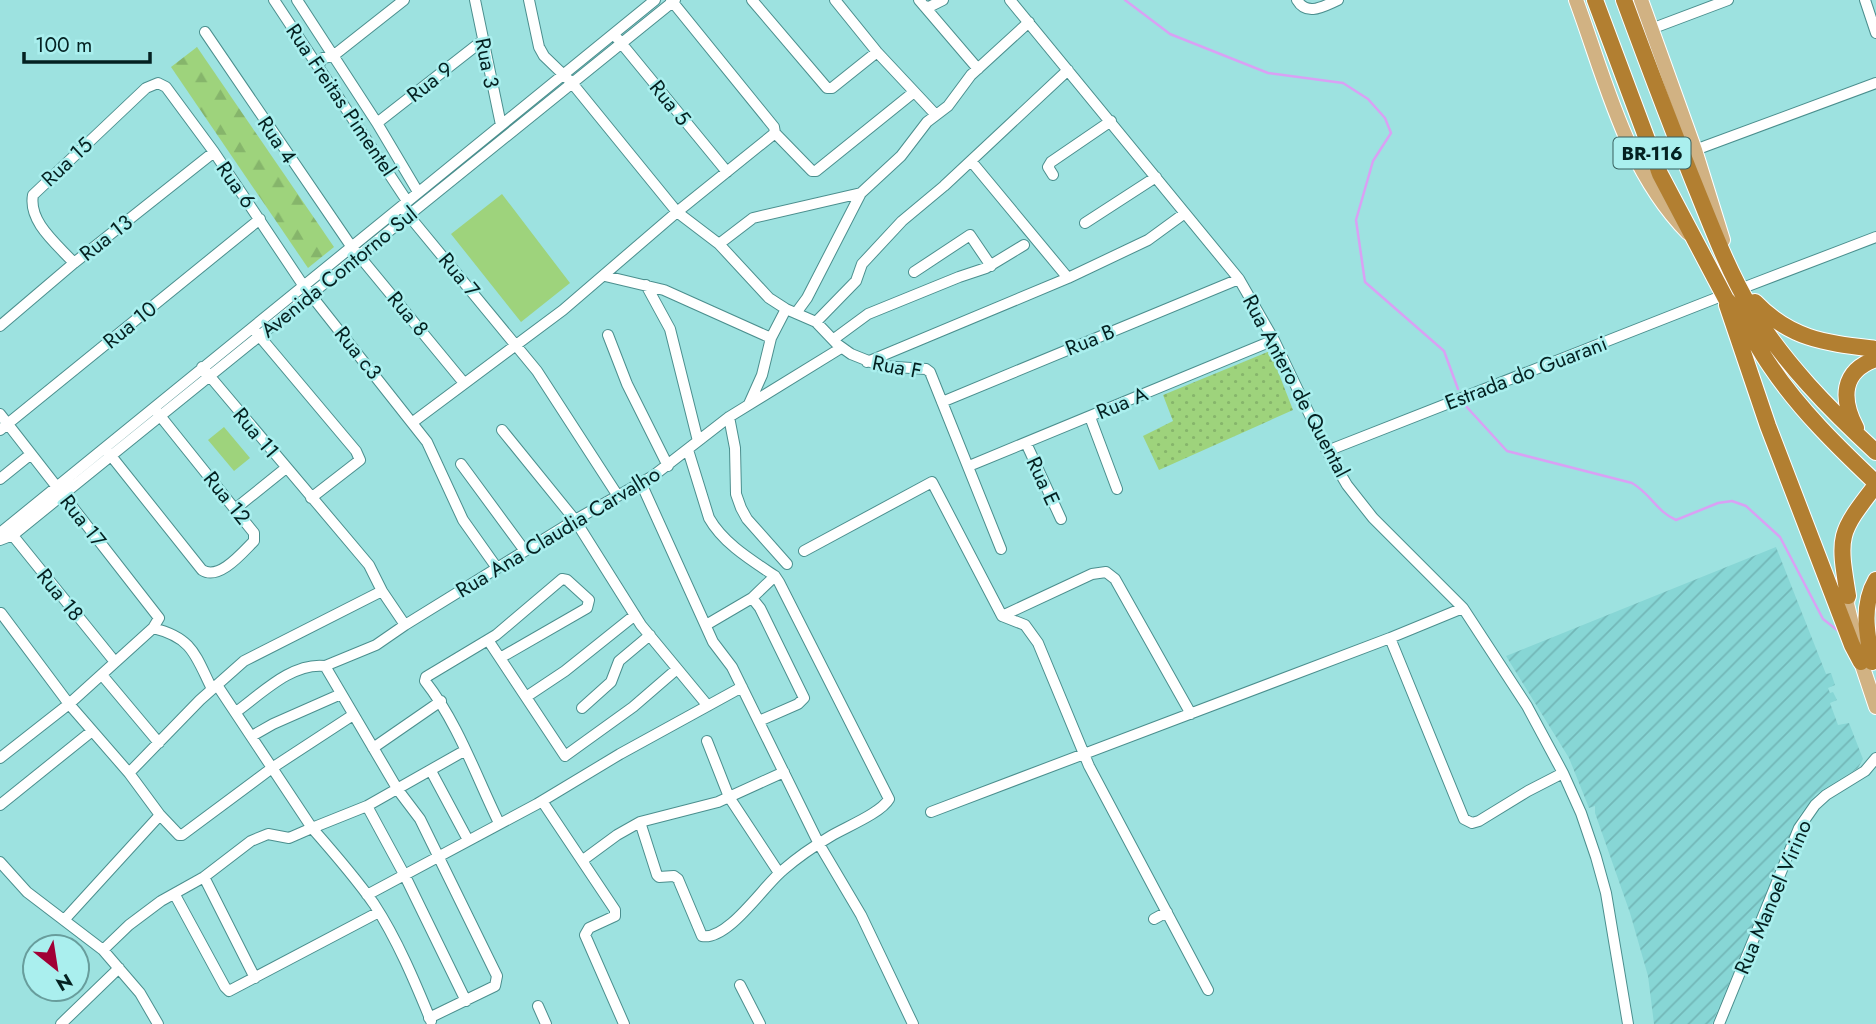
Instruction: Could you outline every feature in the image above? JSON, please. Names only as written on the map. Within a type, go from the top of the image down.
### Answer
[{"type":"highway","name":"BR-116","points":[[1595,0],[1660,174],[1725,297],[1790,392],[1876,484]]},
{"type":"highway","name":"BR-116","points":[[1624,0],[1658,95],[1723,257],[1742,294],[1764,329],[1797,371],[1876,452]]},
{"type":"highway","points":[[1633,0],[1657,71],[1658,95]]},
{"type":"highway","points":[[1742,294],[1754,301],[1769,317],[1800,334],[1829,343],[1876,349]]},
{"type":"highway","points":[[1725,297],[1728,314],[1768,426],[1852,645],[1869,667]]},
{"type":"highway","points":[[1862,439],[1847,411],[1846,391],[1858,368],[1876,359]]},
{"type":"highway","points":[[1848,596],[1841,546],[1845,527],[1876,484]]},
{"type":"highway","points":[[1869,667],[1867,607],[1870,590],[1876,580]]},
{"type":"main road","name":"BR-116","points":[[1576,0],[1633,155],[1663,206],[1690,235]]},
{"type":"main road","name":"BR-116","points":[[1641,0],[1722,234],[1723,257]]},
{"type":"main road","points":[[1848,596],[1847,604],[1869,667],[1876,707]]},
{"type":"street","name":"Rua Freitas Pimentel","points":[[274,0],[406,207]]},
{"type":"street","name":"Rua Freitas Pimentel","points":[[297,0],[377,123],[418,192]]},
{"type":"street","points":[[318,66],[323,58],[333,56],[404,0]]},
{"type":"street","name":"Rua 3","points":[[475,0],[501,125]]},
{"type":"street","name":"Avenida Contorno Sul","points":[[406,207],[418,192],[655,0]]},
{"type":"street","points":[[752,0],[822,85],[830,89],[877,52]]},
{"type":"street","points":[[835,0],[877,52],[936,115]]},
{"type":"street","points":[[921,3],[929,7],[943,0]]},
{"type":"street","name":"Rua Antero de Quental","points":[[1010,0],[1239,279],[1274,340],[1327,451],[1347,485],[1373,518],[1436,578],[1463,608],[1527,706],[1581,813],[1603,881],[1628,1024]]},
{"type":"street","points":[[1297,0],[1304,9],[1315,9],[1338,0]]},
{"type":"street","points":[[1651,29],[1728,0]]},
{"type":"street","points":[[1865,0],[1876,33]]},
{"type":"street","points":[[530,1],[544,56],[572,83],[677,212]]},
{"type":"street","points":[[673,1],[773,128],[812,171],[816,172],[914,92]]},
{"type":"street","name":"Avenida Contorno Sul","points":[[0,540],[6,532],[205,372],[252,327],[306,290],[406,207],[572,83],[673,1]]},
{"type":"street","points":[[921,3],[978,69]]},
{"type":"street","points":[[748,405],[762,375],[771,338],[791,311],[807,298],[861,193],[901,156],[927,122],[948,106],[978,69],[1029,22]]},
{"type":"street","name":"Rua 4","points":[[205,33],[355,251]]},
{"type":"street","name":"Rua 5","points":[[613,34],[727,172]]},
{"type":"street","name":"Rua 9","points":[[377,123],[482,41]]},
{"type":"street","points":[[816,322],[856,281],[862,264],[902,221],[1068,70]]},
{"type":"street","name":"Rua 15","points":[[74,263],[41,226],[31,205],[33,195],[146,88],[158,83],[166,87]]},
{"type":"street","points":[[1695,150],[1876,83]]},
{"type":"street","name":"Rua 6","points":[[166,87],[214,152],[306,290]]},
{"type":"street","points":[[1053,175],[1048,167],[1051,162],[1111,121]]},
{"type":"street","points":[[413,422],[605,276],[727,172],[773,128]]},
{"type":"street","name":"Rua 13","points":[[0,326],[74,263],[214,152]]},
{"type":"street","points":[[971,161],[1068,278]]},
{"type":"street","points":[[1085,223],[1156,177]]},
{"type":"street","points":[[719,243],[753,218],[861,193]]},
{"type":"street","name":"Rua 7","points":[[406,207],[537,371],[618,496]]},
{"type":"street","name":"Rua F","points":[[677,212],[719,243],[769,298],[816,322],[838,344],[867,362],[881,366],[926,369],[932,376],[1001,549]]},
{"type":"street","points":[[867,362],[1068,278],[1147,240],[1185,213]]},
{"type":"street","name":"Rua 10","points":[[4,426],[260,219]]},
{"type":"street","points":[[914,272],[970,234],[991,266]]},
{"type":"street","points":[[1742,294],[1876,237]]},
{"type":"street","name":"Rua Ana Claudia Carvalho","points":[[236,712],[293,672],[312,665],[325,666],[376,645],[575,520],[668,466],[729,417],[838,344],[868,314],[991,266],[1024,245]]},
{"type":"street","name":"Rua 8","points":[[355,251],[464,383]]},
{"type":"street","points":[[605,276],[672,293],[771,338]]},
{"type":"street","name":"Rua B","points":[[942,402],[1239,279]]},
{"type":"street","points":[[646,285],[670,330],[698,441]]},
{"type":"street","name":"Avenida Contorno Sul","points":[[205,372],[259,336],[306,290]]},
{"type":"street","name":"Rua c3","points":[[306,290],[413,422],[433,453],[463,520],[497,568]]},
{"type":"street","name":"Estrada do Guarani","points":[[1327,451],[1725,297]]},
{"type":"street","points":[[252,327],[356,451],[360,460],[357,464],[311,498],[369,565],[405,625]]},
{"type":"street","points":[[608,335],[626,384],[668,466]]},
{"type":"street","name":"Rua A","points":[[969,466],[1274,340]]},
{"type":"street","name":"Rua 11","points":[[205,372],[311,498]]},
{"type":"street","name":"Rua 12","points":[[107,451],[202,570],[216,573],[254,541],[254,534],[157,411]]},
{"type":"street","name":"Rua 17","points":[[0,414],[4,426],[31,454],[157,613],[158,621],[153,628]]},
{"type":"street","points":[[729,417],[735,448],[738,501],[747,519],[787,564]]},
{"type":"street","points":[[1090,417],[1117,489]]},
{"type":"street","points":[[502,430],[575,520],[635,615],[708,706]]},
{"type":"street","name":"Rua E","points":[[1026,443],[1061,519]]},
{"type":"street","points":[[640,822],[657,875],[674,876],[678,879],[703,936],[708,937],[737,918],[779,873],[820,844],[882,807],[889,799],[794,608],[775,576],[732,545],[709,518],[688,450]]},
{"type":"street","points":[[0,479],[31,454]]},
{"type":"street","points":[[461,464],[525,551]]},
{"type":"street","points":[[235,509],[286,468]]},
{"type":"street","points":[[804,551],[932,482],[1002,616],[1025,625],[1035,636],[1085,754],[1208,990]]},
{"type":"street","points":[[640,483],[713,642],[732,667],[913,1024]]},
{"type":"street","name":"Rua 18","points":[[6,532],[115,662]]},
{"type":"street","points":[[1002,616],[1092,573],[1106,572],[1115,579],[1191,714]]},
{"type":"street","points":[[706,625],[752,598],[775,576]]},
{"type":"street","points":[[499,823],[441,701],[425,681],[426,677],[488,640],[562,579],[567,580],[589,600],[587,608],[500,658]]},
{"type":"street","points":[[129,773],[214,687],[244,661],[382,590]]},
{"type":"street","points":[[752,598],[761,608],[804,698],[799,704],[759,721]]},
{"type":"street","points":[[931,812],[1463,608]]},
{"type":"street","points":[[1,613],[69,705],[179,835],[272,768],[354,715]]},
{"type":"street","points":[[526,697],[565,671],[635,615]]},
{"type":"street","points":[[0,758],[69,705],[153,628],[173,634],[187,643],[214,687],[236,712],[312,828],[379,912],[430,1021],[495,986],[498,980],[420,819],[398,790],[325,666]]},
{"type":"street","points":[[582,708],[611,682],[619,661],[650,635]]},
{"type":"street","points":[[1390,638],[1464,819],[1472,823],[1479,821],[1563,773]]},
{"type":"street","points":[[488,640],[565,756],[633,707],[677,669]]},
{"type":"street","points":[[102,675],[159,743]]},
{"type":"street","points":[[367,895],[542,801],[620,754],[742,687]]},
{"type":"street","points":[[252,736],[341,694]]},
{"type":"street","points":[[373,748],[441,701]]},
{"type":"street","points":[[0,805],[92,731]]},
{"type":"street","points":[[707,741],[729,797],[779,873]]},
{"type":"street","points":[[103,950],[129,925],[161,901],[204,877],[261,835],[289,838],[367,806],[464,751]]},
{"type":"street","name":"Rua Manoel Virino","points":[[1719,1024],[1799,828],[1815,805],[1865,771],[1876,758]]},
{"type":"street","points":[[431,771],[468,840]]},
{"type":"street","points":[[583,860],[640,822],[729,797],[784,772]]},
{"type":"street","points":[[542,801],[583,860],[615,913],[610,919],[587,930],[585,935],[624,1024]]},
{"type":"street","points":[[367,806],[404,873],[466,1001]]},
{"type":"street","points":[[65,919],[160,815]]},
{"type":"street","points":[[0,862],[27,892],[103,950],[148,1004],[158,1024]]},
{"type":"street","points":[[204,877],[255,978]]},
{"type":"street","points":[[176,895],[227,989],[234,990],[379,912]]},
{"type":"street","points":[[1154,919],[1167,912]]},
{"type":"street","points":[[61,1024],[119,968]]},
{"type":"street","points":[[740,985],[761,1024]]},
{"type":"street","points":[[538,1006],[546,1024]]},
{"type":"shaded area","points":[[1776,547],[1826,674],[1831,673],[1835,685],[1828,688],[1837,700],[1830,703],[1838,725],[1849,723],[1863,759],[1858,768],[1816,794],[1799,816],[1712,1024],[1654,1024],[1648,976],[1595,806],[1589,808],[1569,758],[1506,656]]},
{"type":"green space","points":[[197,47],[334,247],[308,268],[171,67]]},
{"type":"green space","points":[[502,194],[570,283],[521,322],[451,234]]},
{"type":"green space","points":[[1270,351],[1293,410],[1159,470],[1143,436],[1173,421],[1163,395]]},
{"type":"green space","points":[[224,427],[250,458],[234,471],[208,440]]},
{"type":"waterway","points":[[1125,0],[1170,34],[1268,73],[1343,83],[1368,99],[1385,118],[1391,133],[1373,161],[1356,220],[1365,282],[1444,351],[1458,389]]},
{"type":"waterway","points":[[1464,404],[1507,451],[1632,483],[1663,512],[1676,520],[1718,503],[1732,501],[1746,506],[1780,537],[1823,619],[1841,633]]}]
